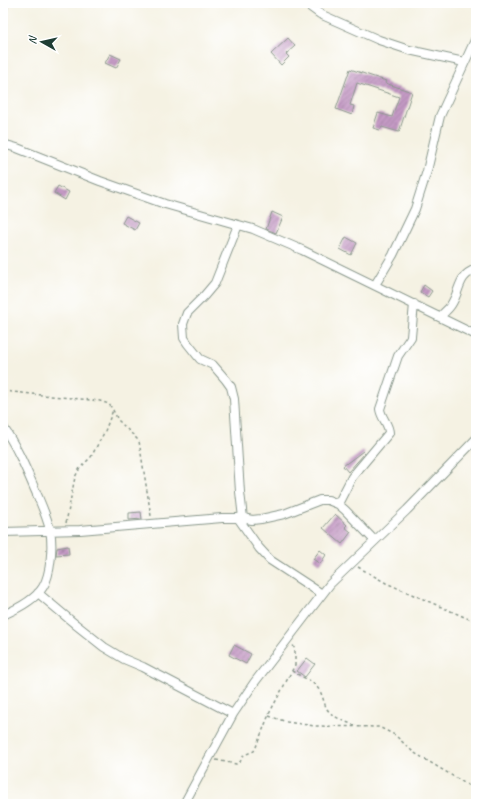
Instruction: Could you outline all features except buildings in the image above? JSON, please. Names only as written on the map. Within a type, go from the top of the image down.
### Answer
[{"type":"street","points":[[305,3],[320,14],[379,40],[408,50],[464,62]]},
{"type":"street","points":[[375,285],[393,255],[415,209],[427,171],[440,116],[464,62],[473,50],[476,38]]},
{"type":"street","points":[[3,144],[165,204],[253,229],[302,250],[476,335]]},
{"type":"street","points":[[238,225],[215,283],[187,313],[184,320],[184,338],[198,356],[217,369],[231,387],[234,399],[240,492],[240,518],[259,548],[270,560],[322,594]]},
{"type":"street","points":[[440,317],[451,305],[461,281],[468,272],[476,269]]},
{"type":"street","points":[[338,504],[354,475],[389,433],[389,429],[380,409],[398,356],[411,337],[414,304]]},
{"type":"street","points":[[3,427],[21,457],[50,530],[50,569],[43,586],[38,593],[11,611],[3,614]]},
{"type":"street","points":[[184,804],[233,714],[254,682],[322,594],[476,439]]},
{"type":"street","points":[[3,532],[124,527],[222,518],[252,520],[284,514],[320,500],[328,500],[338,504],[345,510],[374,540]]},
{"type":"street","points":[[38,593],[104,647],[124,659],[143,667],[233,714]]},
{"type":"path","points":[[3,15],[11,3]]},
{"type":"path","points":[[3,391],[104,402],[109,404],[118,420],[139,441],[153,524]]},
{"type":"path","points":[[64,530],[76,477],[80,468],[92,457],[105,431],[113,410]]},
{"type":"path","points":[[351,564],[386,583],[476,622]]},
{"type":"path","points":[[208,758],[236,764],[240,762],[244,755],[254,751],[277,698],[292,671],[296,659],[295,650],[290,635]]},
{"type":"path","points":[[292,671],[316,686],[330,712],[346,722],[358,727]]},
{"type":"path","points":[[269,716],[298,724],[379,727],[386,730],[413,752],[476,790]]}]
